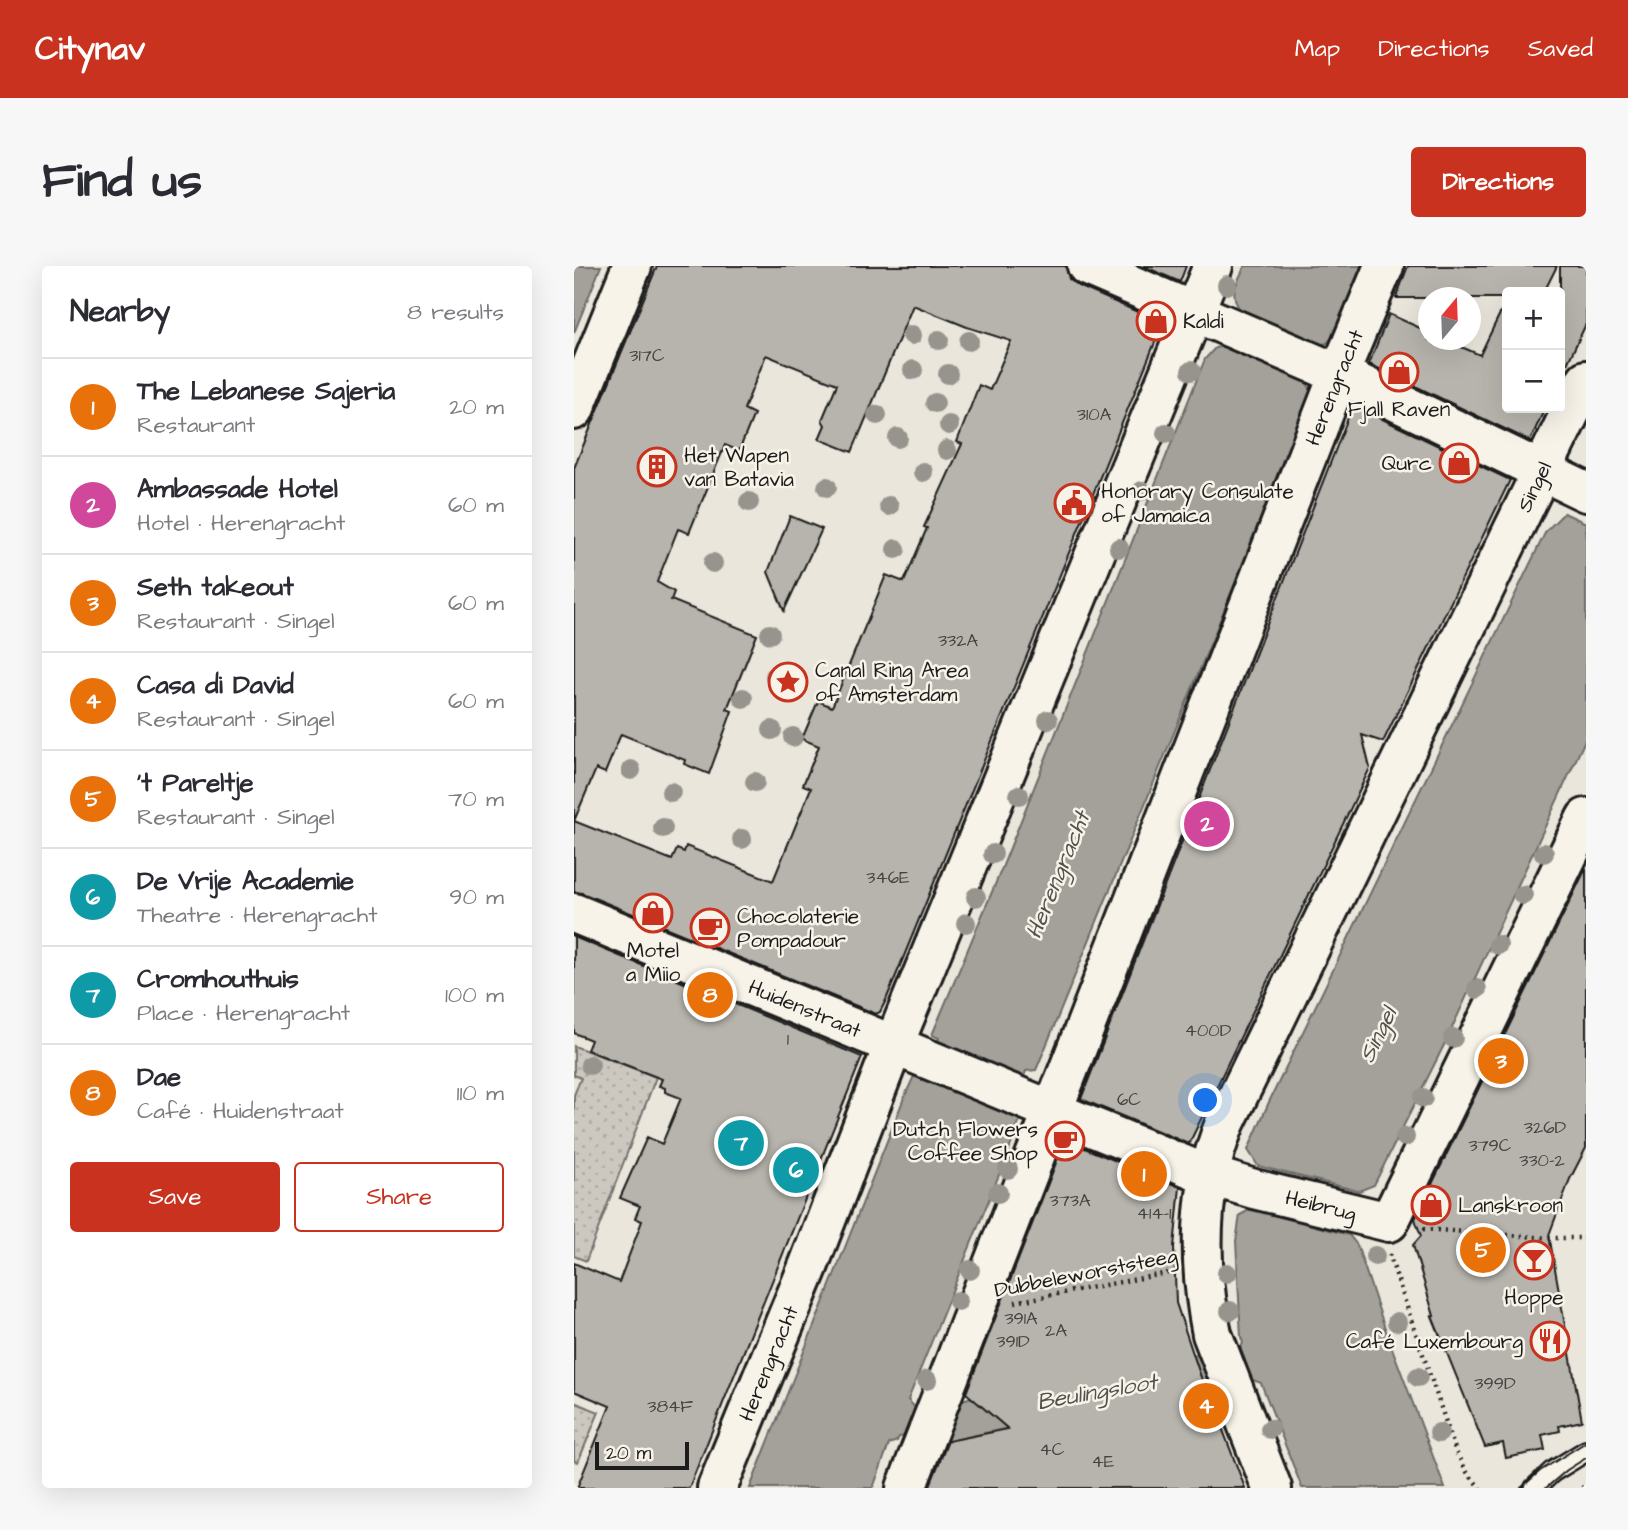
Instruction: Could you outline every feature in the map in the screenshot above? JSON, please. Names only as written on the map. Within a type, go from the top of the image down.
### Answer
[{"type":"street","points":[[574,410],[632,266]]},
{"type":"street","points":[[1087,266],[1326,368],[1568,483]]},
{"type":"street","name":"Herengracht","points":[[717,1488],[808,1267],[907,1049],[1213,266]]},
{"type":"street","name":"Herengracht","points":[[906,1488],[973,1310],[1039,1103],[1326,368],[1384,266]]},
{"type":"street","name":"Singel","points":[[1272,1488],[1209,1317],[1203,1234],[1208,1175],[1214,1149],[1225,1123],[1568,483],[1586,380]]},
{"type":"street","points":[[1372,1218],[1586,818]]},
{"type":"street","name":"Huidenstraat","points":[[574,913],[1039,1103]]},
{"type":"street","name":"Heibrug","points":[[1039,1103],[1208,1175],[1372,1218]]},
{"type":"lane","points":[[1535,1488],[1552,1472],[1586,1451]]},
{"type":"path","points":[[1372,1218],[1415,1228],[1550,1238],[1586,1238]]},
{"type":"path","points":[[1372,1218],[1384,1238],[1456,1452],[1466,1472],[1480,1488]]},
{"type":"path","name":"Dubbeleworststeeg","points":[[973,1310],[1205,1266]]},
{"type":"path","points":[[1581,1488],[1586,1485]]},
{"type":"shaded area","points":[[574,1046],[656,1077],[586,1261],[574,1256],[574,1095],[581,1078],[574,1075]]},
{"type":"shaded area","points":[[574,1402],[599,1412],[578,1462],[574,1461]]},
{"type":"water","points":[[574,266],[601,266],[574,333]]},
{"type":"water","name":"Beulingsloot","points":[[1245,266],[1362,266],[1332,338],[1327,343],[1318,345],[1304,380],[1310,388],[1310,400],[1036,1070],[1026,1071],[1010,1115],[1020,1119],[1011,1145],[908,1400],[919,1412],[960,1404],[962,1400],[972,1397],[1192,1353],[1207,1361],[1237,1355],[1243,1343],[1236,1241],[1240,1215],[1251,1209],[1349,1235],[1357,1245],[1389,1340],[1445,1488],[1302,1488],[1261,1383],[1245,1377],[1215,1383],[1207,1391],[1127,1402],[944,1442],[948,1431],[899,1437],[897,1441],[889,1444],[873,1488],[750,1488],[904,1098],[914,1076],[923,1077],[939,1038],[932,1035],[1002,868],[1205,359],[1215,348],[1225,346],[1240,309],[1234,293]]},
{"type":"water","points":[[1564,513],[1586,523],[1586,738],[1445,1043],[1374,1185],[1359,1191],[1258,1166],[1248,1150],[1269,1102],[1546,531]]},
{"type":"building","points":[[657,266],[1066,266],[1069,279],[1078,286],[1163,323],[880,1012],[876,1014],[574,892],[574,468]],"holes":[[[913,305],[1011,341],[990,390],[979,385],[957,442],[962,444],[924,527],[927,528],[904,582],[886,575],[832,707],[818,701],[802,739],[819,746],[803,785],[811,788],[773,881],[686,846],[684,852],[677,849],[672,860],[574,821],[596,769],[605,773],[621,734],[685,760],[684,764],[709,774],[732,711],[727,709],[757,635],[671,600],[674,592],[657,582],[678,529],[689,533],[725,445],[739,451],[754,414],[744,409],[766,355],[837,384],[822,420],[825,425],[819,439],[852,452]]]},
{"type":"building","points":[[1143,266],[1186,266],[1180,282]]},
{"type":"building","points":[[1408,266],[1557,266],[1546,287],[1502,287],[1502,298],[1481,298],[1481,287],[1418,287],[1418,298],[1396,298]]},
{"type":"building","points":[[1560,266],[1586,266],[1586,324],[1565,368],[1565,287],[1560,287]]},
{"type":"building","points":[[1502,309],[1502,413],[1543,413],[1530,441],[1369,364],[1389,314],[1418,327],[1418,350],[1468,350],[1480,355]]},
{"type":"building","points":[[1353,405],[1510,480],[1383,742],[1362,735],[1370,768],[1189,1144],[1081,1099]]},
{"type":"building","points":[[790,516],[822,529],[784,611],[768,572]]},
{"type":"building","points":[[1586,868],[1586,1148],[1570,1179],[1549,1235],[1582,1421],[1559,1426],[1560,1431],[1542,1435],[1545,1450],[1506,1458],[1503,1443],[1485,1447],[1432,1316],[1413,1245],[1421,1236],[1415,1219]]},
{"type":"building","points":[[574,937],[862,1057],[689,1488],[577,1488],[610,1406],[574,1391],[574,1263],[619,1282],[642,1221],[635,1218],[640,1206],[620,1198],[647,1137],[662,1144],[681,1098],[665,1092],[665,1088],[659,1086],[662,1079],[587,1050],[591,1040],[574,1033]]},
{"type":"building","points":[[1065,1140],[1180,1187],[1174,1247],[1176,1303],[1206,1392],[1208,1391],[1245,1488],[929,1488],[948,1441],[1008,1429],[966,1393]]},
{"type":"tram line","points":[[1521,1488],[1540,1471],[1586,1442]]},
{"type":"tram line","points":[[1546,1488],[1586,1458]]},
{"type":"place","name":"Kaldi","points":[[1156,321]]},
{"type":"place","name":"Fjall Raven","points":[[1399,372]]},
{"type":"place","name":"Qurc","points":[[1459,463]]},
{"type":"place","name":"Het Wapen van Batavia","points":[[657,467]]},
{"type":"place","name":"Honorary Consulate of Jamaica","points":[[1074,503]]},
{"type":"place","name":"Canal Ring Area of Amsterdam","points":[[788,682]]},
{"type":"place","name":"Ambassade Hotel","points":[[1207,824]]},
{"type":"place","name":"Motel a Miio","points":[[653,913]]},
{"type":"place","name":"Chocolaterie Pompadour","points":[[710,928]]},
{"type":"place","name":"Dae","points":[[710,995]]},
{"type":"place","name":"Seth takeout","points":[[1501,1061]]},
{"type":"place","name":"Dutch Flowers Coffee Shop","points":[[1065,1141]]},
{"type":"place","name":"Cromhouthuis","points":[[741,1143]]},
{"type":"place","name":"De Vrije Academie","points":[[796,1170]]},
{"type":"place","name":"The Lebanese Sajeria","points":[[1144,1174]]},
{"type":"place","name":"Lanskroon","points":[[1431,1205]]},
{"type":"place","name":"'t Pareltje","points":[[1483,1250]]},
{"type":"place","name":"Hoppe","points":[[1534,1260]]},
{"type":"place","name":"Café Luxembourg","points":[[1550,1341]]},
{"type":"place","name":"Casa di David","points":[[1206,1406]]}]
